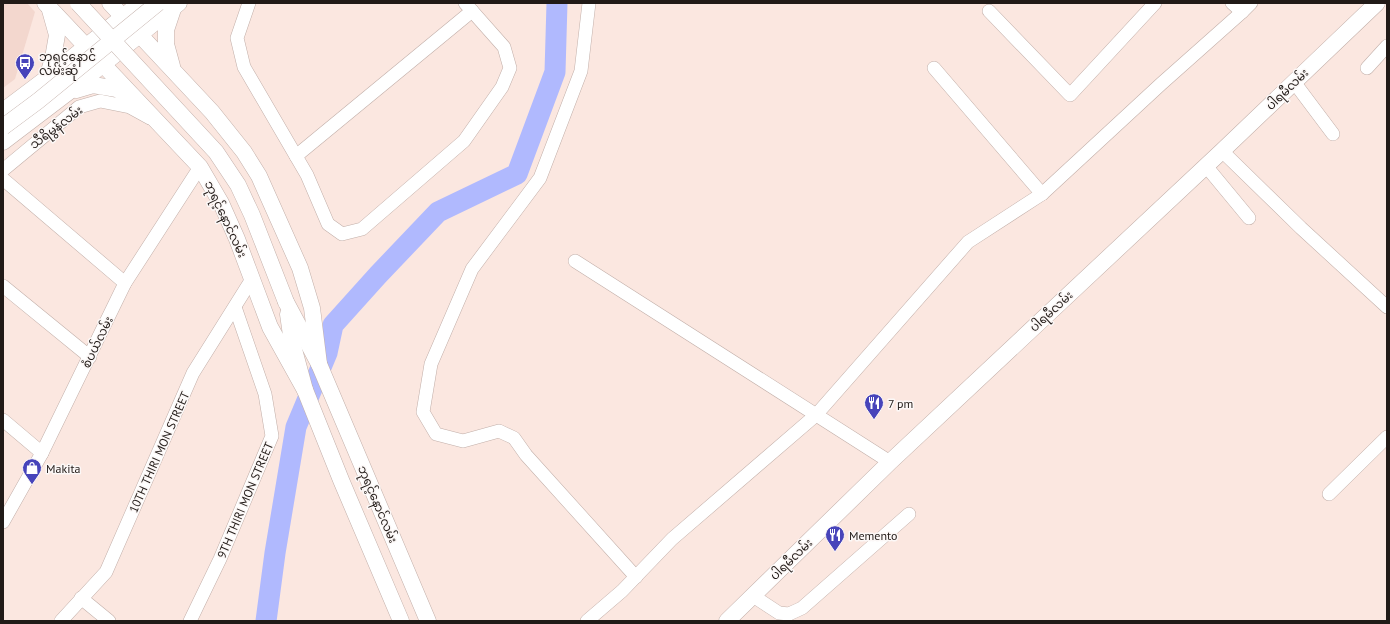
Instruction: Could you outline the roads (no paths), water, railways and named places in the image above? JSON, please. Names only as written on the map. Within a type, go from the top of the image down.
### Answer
[{"type":"main road","name":"ဘုရင့်နောင်လမ်း","points":[[78,3],[197,130],[216,152],[238,185],[252,215],[286,302],[319,364],[428,621]]},
{"type":"main road","name":"ဘုရင့်နောင်လမ်း","points":[[110,3],[173,69],[229,132],[259,176],[300,268],[312,308],[319,364]]},
{"type":"main road","points":[[3,111],[47,78],[140,3]]},
{"type":"main road","points":[[3,127],[38,101],[158,3]]},
{"type":"main road","name":"ပါရမီလမ်း","points":[[727,621],[890,462],[1222,151],[1377,3]]},
{"type":"main road","points":[[3,142],[104,65],[176,5]]},
{"type":"main road","points":[[173,69],[166,44],[166,30],[176,5]]},
{"type":"main road","name":"ဘုရင့်နောင်လမ်း","points":[[47,6],[200,168],[221,203],[237,239],[270,327],[305,390]]},
{"type":"main road","points":[[47,6],[57,35],[53,58],[47,78]]},
{"type":"main road","points":[[70,91],[93,85],[117,90],[138,102]]},
{"type":"main road","name":"ဘုရင့်နောင်လမ်း","points":[[286,302],[292,342],[305,390],[341,480],[401,621]]},
{"type":"street","points":[[249,3],[237,38],[244,67],[307,175],[328,224],[342,234],[362,230],[464,141],[502,87],[510,68],[504,47],[468,7],[296,156]]},
{"type":"street","points":[[589,3],[581,71],[540,178],[472,269],[431,364],[423,412],[436,434],[463,441],[499,431],[514,438],[526,455],[636,577]]},
{"type":"street","points":[[989,11],[1070,96],[1155,3]]},
{"type":"street","points":[[587,621],[622,591],[672,539],[816,416],[968,242],[1042,194],[1246,8],[1232,3]]},
{"type":"street","points":[[1367,68],[1387,46]]},
{"type":"street","points":[[934,68],[1042,194]]},
{"type":"street","points":[[1294,82],[1333,134]]},
{"type":"street","name":"သီရိမွန်လမ်း","points":[[3,170],[78,107],[100,101],[130,107],[160,124]]},
{"type":"street","points":[[1222,151],[1301,228],[1387,307]]},
{"type":"street","points":[[1206,166],[1249,218]]},
{"type":"street","name":"စံပယ်လမ်း","points":[[3,522],[42,453],[125,283],[200,168]]},
{"type":"street","points":[[3,179],[125,283]]},
{"type":"street","points":[[575,261],[890,462]]},
{"type":"street","name":"10TH THIRI MON STREET","points":[[61,621],[106,572],[193,373],[252,279]]},
{"type":"street","points":[[3,286],[90,357]]},
{"type":"street","name":"9TH THIRI MON STREET","points":[[190,621],[220,560],[272,436],[266,394],[235,307]]},
{"type":"street","points":[[3,420],[42,453]]},
{"type":"street","points":[[1330,494],[1387,437]]},
{"type":"street","points":[[753,596],[779,613],[789,614],[802,608],[909,514]]},
{"type":"street","points":[[81,598],[109,621]]},
{"type":"waterway","points":[[266,621],[275,553],[296,427],[327,353],[333,325],[438,212],[517,174],[555,72],[557,3]]},
{"type":"place","name":"ဘုရင့်နောင် လမ်းဆုံ","points":[[25,80]]},
{"type":"place","name":"7 pm","points":[[874,420]]},
{"type":"place","name":"Makita","points":[[32,485]]},
{"type":"place","name":"Memento","points":[[835,552]]}]
